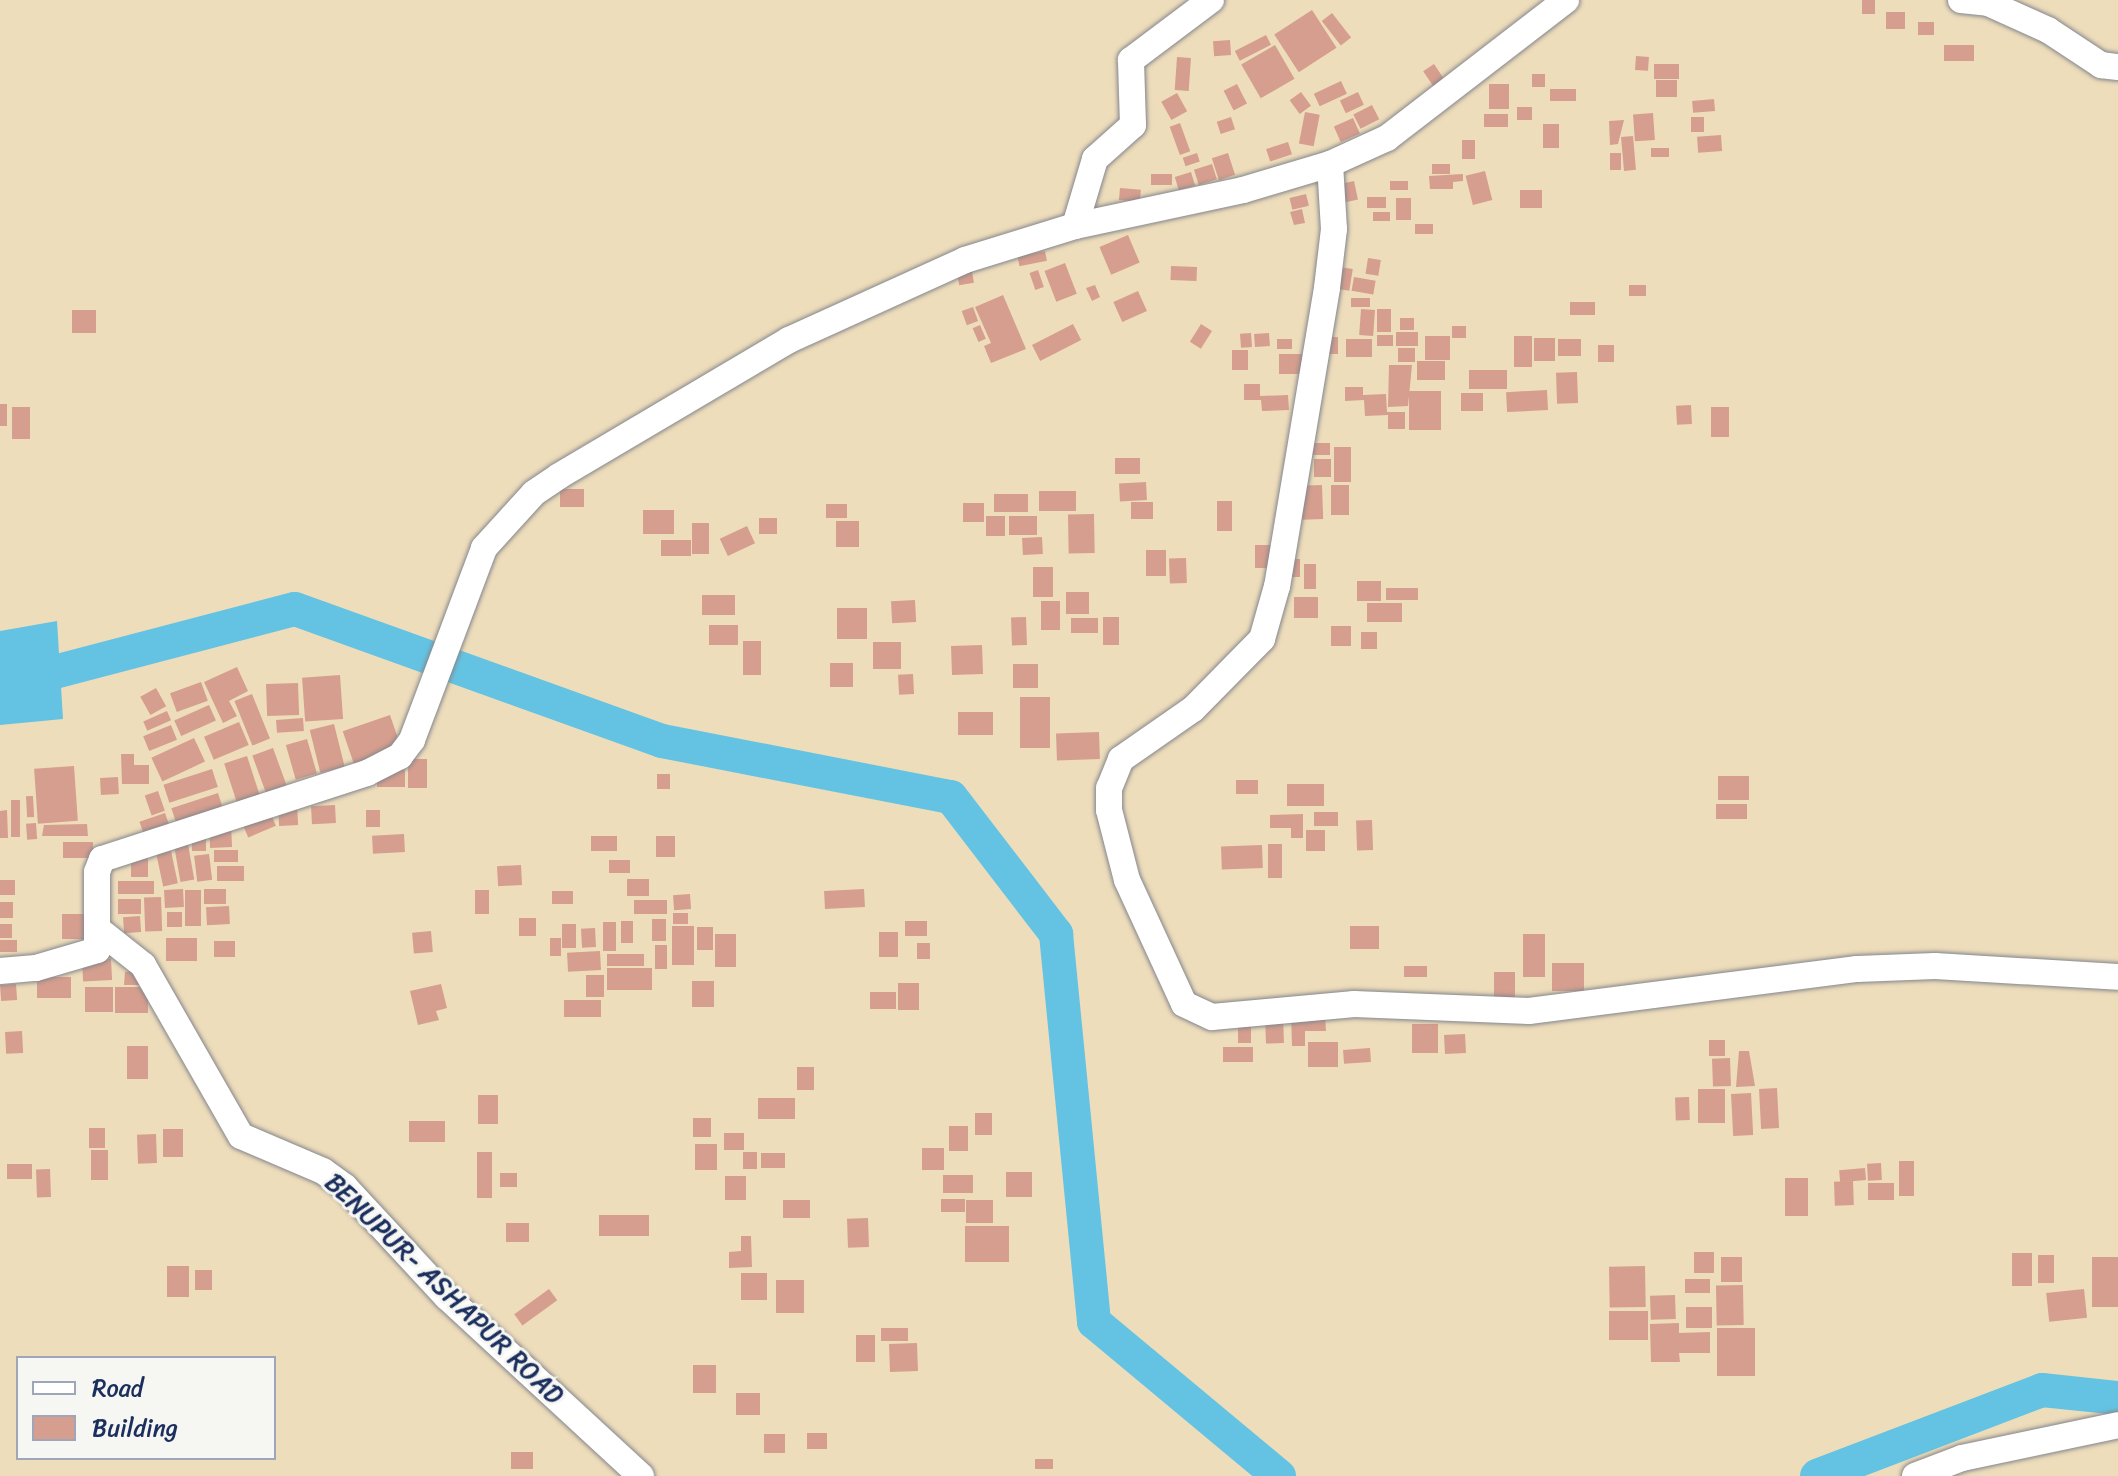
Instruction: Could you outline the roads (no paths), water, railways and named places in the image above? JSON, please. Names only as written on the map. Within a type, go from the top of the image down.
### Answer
[{"type":"street","points":[[1075,226],[1095,159],[1133,125],[1131,60],[1211,0]]},
{"type":"street","points":[[0,971],[90,956],[100,946],[97,872],[102,859],[367,773],[400,756],[412,740],[484,548],[534,493],[559,476],[789,340],[965,260],[1075,226],[1243,190],[1330,164],[1387,138],[1426,113],[1566,0]]},
{"type":"street","points":[[1961,0],[1988,3],[2048,30],[2101,65],[2118,67]]},
{"type":"street","points":[[1330,164],[1334,229],[1327,288],[1277,586],[1262,639],[1193,709],[1121,759],[1109,788],[1109,810],[1127,880],[1184,1004],[1212,1017],[1354,1004],[1529,1011],[1857,969],[1935,966],[2118,977]]},
{"type":"street","name":"BENUPUR- ASHAPUR ROAD","points":[[100,931],[143,965],[241,1136],[323,1171],[345,1187],[447,1297],[641,1476]]},
{"type":"street","points":[[1915,1476],[1962,1458],[2118,1425]]},
{"type":"water","points":[[57,621],[63,719],[0,725],[0,631]]},
{"type":"waterway","points":[[0,680],[43,675],[295,609],[662,741],[951,797],[1056,934],[1094,1322],[1279,1476]]},
{"type":"waterway","points":[[1817,1476],[2042,1390],[2118,1398]]}]
